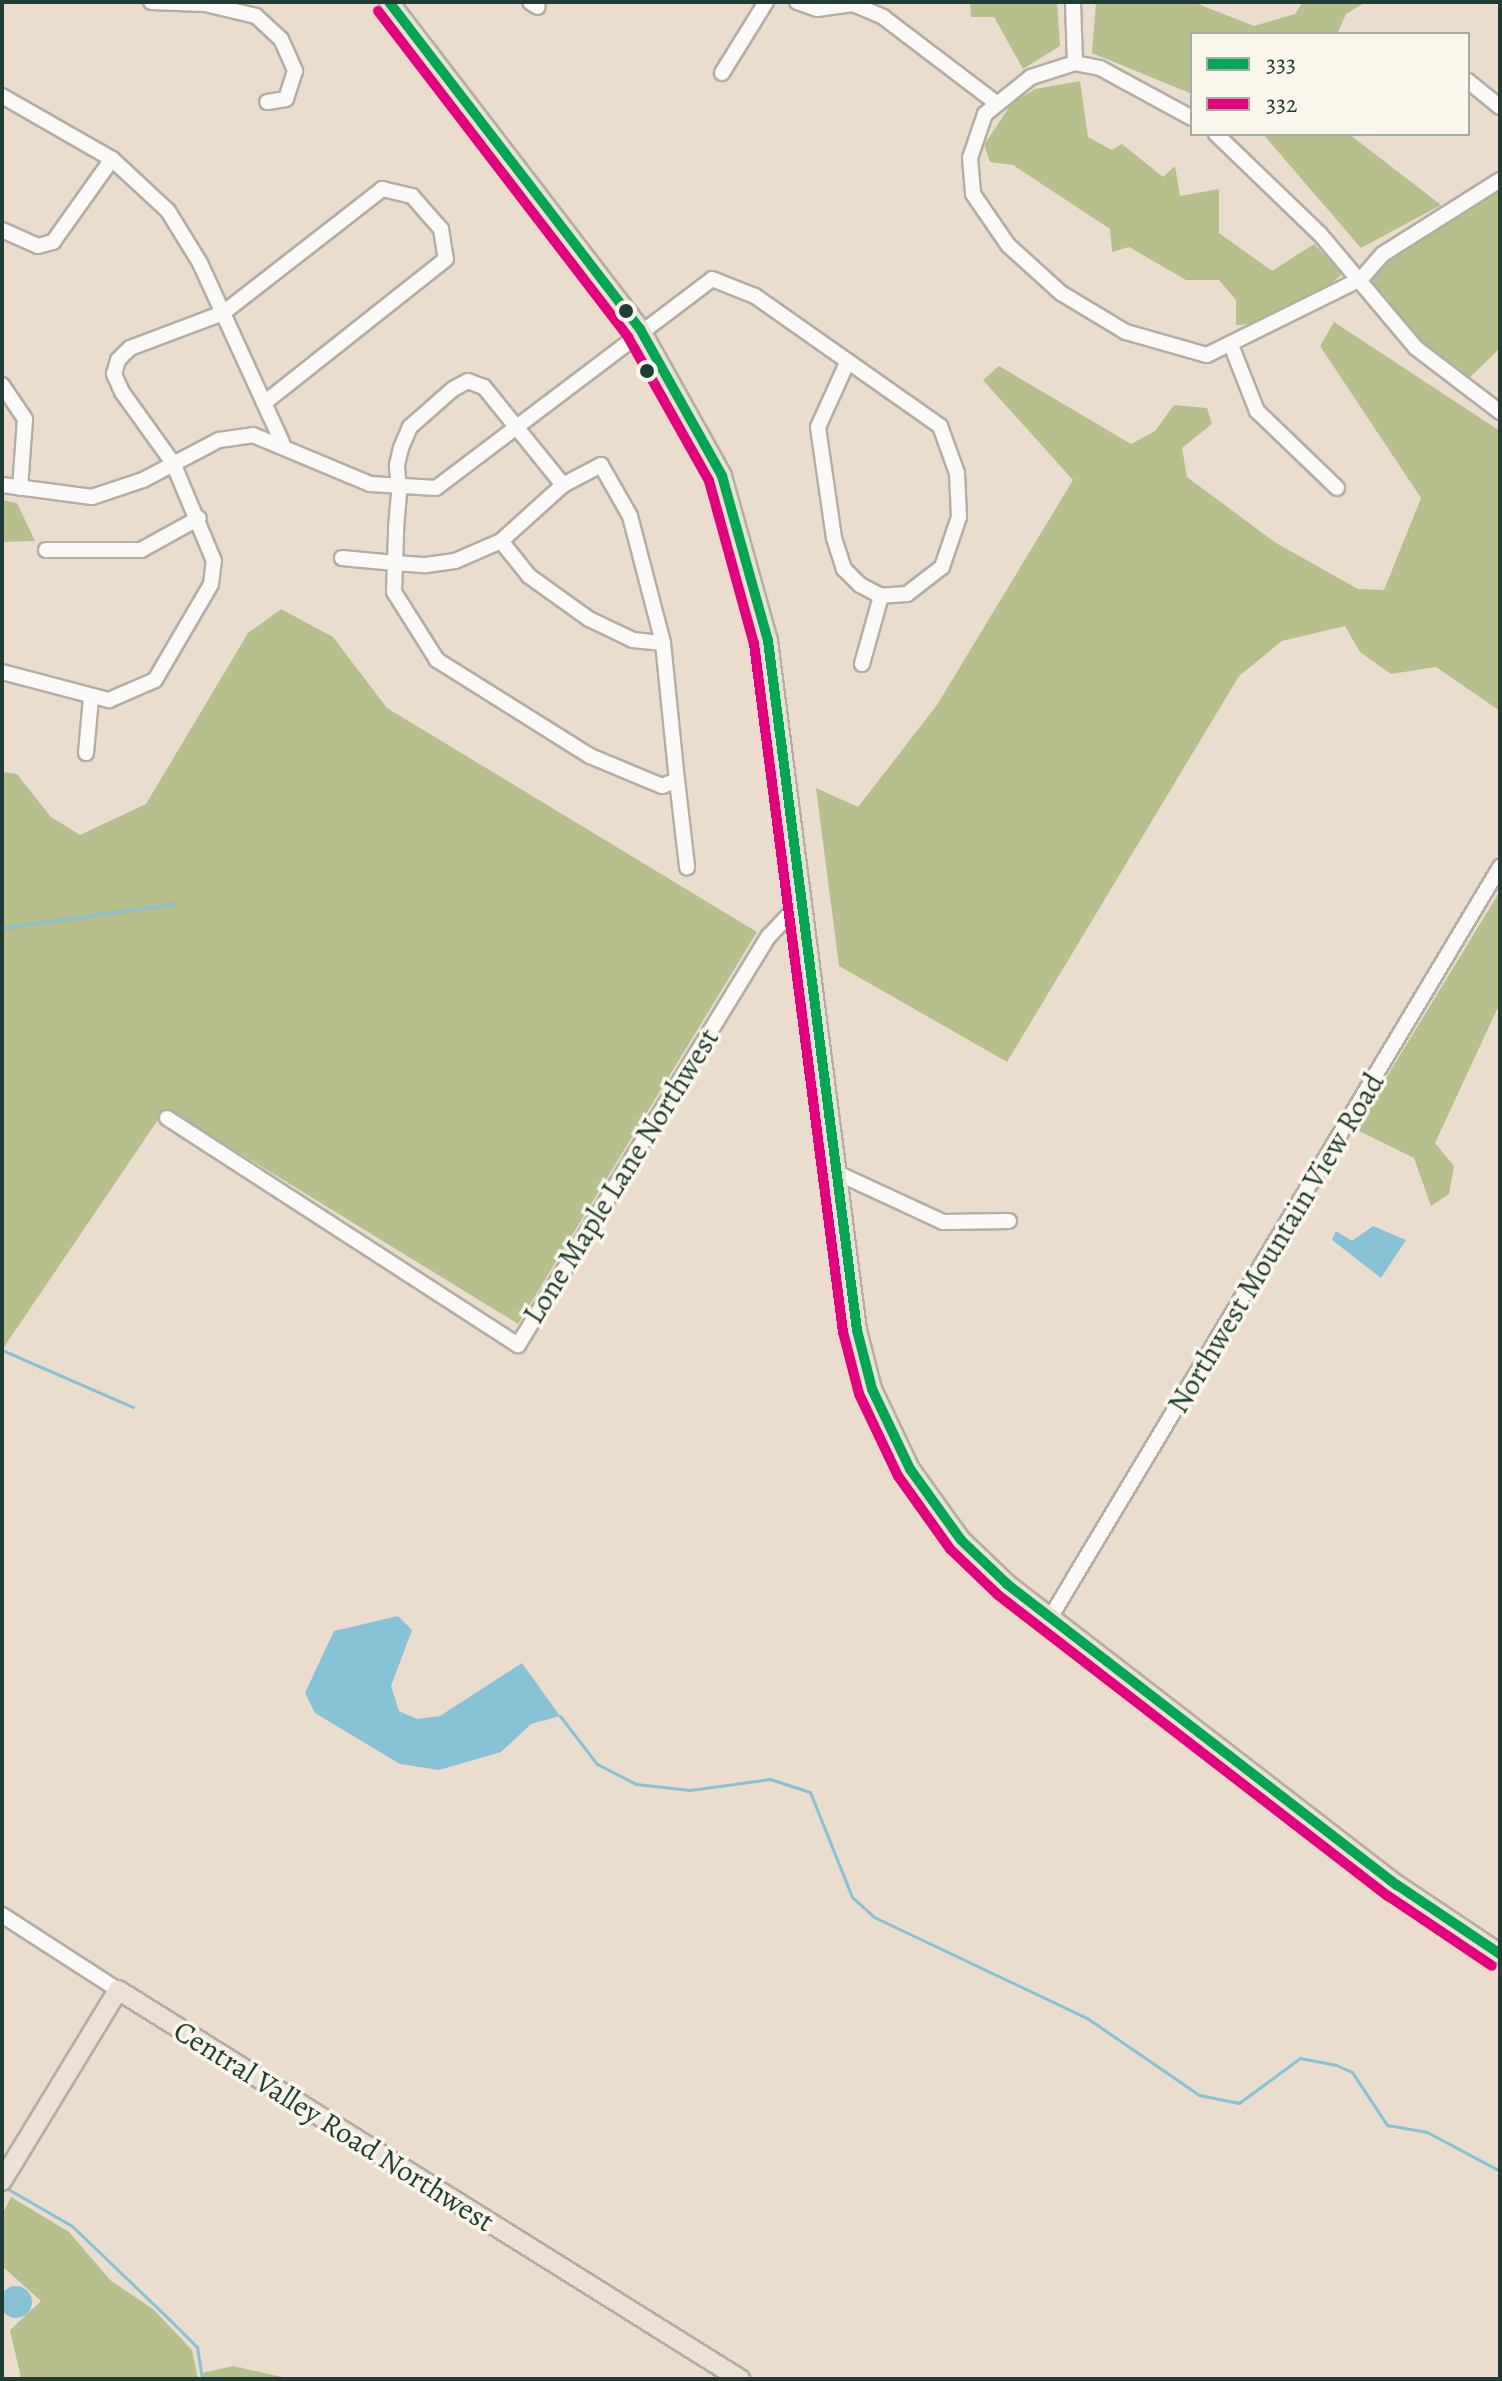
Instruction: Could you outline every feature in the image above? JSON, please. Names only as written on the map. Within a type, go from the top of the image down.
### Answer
[{"type":"main road","points":[[389,2],[640,329],[722,476],[760,599],[833,1171],[859,1341],[893,1438],[961,1540],[1050,1618],[1397,1885],[1500,1954]]},
{"type":"main road","points":[[2,2181],[118,1990]]},
{"type":"main road","name":"Central Valley Road Northwest","points":[[118,1990],[740,2379]]},
{"type":"street","points":[[151,2],[205,4],[256,16],[281,39],[295,71],[286,99],[267,102]]},
{"type":"street","points":[[722,73],[766,2]]},
{"type":"street","points":[[797,2],[817,9],[853,4],[883,17],[995,102]]},
{"type":"street","points":[[1073,2],[1075,63]]},
{"type":"street","points":[[1190,117],[1123,78],[1075,63],[1031,77],[995,102],[976,133],[970,179],[979,209],[1008,245],[1061,293],[1126,332],[1186,354],[1231,345],[1361,279],[1383,254],[1500,180]]},
{"type":"street","points":[[1470,83],[1500,107]]},
{"type":"street","points":[[2,96],[112,159],[168,211],[223,313],[282,442]]},
{"type":"street","points":[[1218,136],[1361,279],[1416,348],[1500,412]]},
{"type":"street","points":[[2,230],[38,246],[53,242],[112,159]]},
{"type":"street","points":[[2,672],[91,698],[138,691],[173,653],[211,584],[212,547],[173,463],[122,392],[114,374],[118,360],[130,348],[223,313],[382,189],[412,196],[449,245],[446,259],[264,403]]},
{"type":"street","points":[[2,485],[92,497],[219,440],[253,435],[282,442],[399,490],[457,478],[520,431],[640,329],[712,279],[755,296],[847,363],[934,419],[960,496],[942,567],[907,594],[881,596],[844,569],[828,511],[818,427],[847,363]]},
{"type":"street","points":[[1231,345],[1257,411],[1337,488]]},
{"type":"street","points":[[563,485],[484,387],[468,381],[410,427],[397,465],[399,490],[394,592],[437,660],[639,782],[677,780]]},
{"type":"street","points":[[2,385],[25,419],[20,488]]},
{"type":"street","points":[[342,558],[395,563],[455,561],[501,541],[563,485],[601,465],[630,516],[663,643],[687,867]]},
{"type":"street","points":[[46,550],[141,550],[199,518]]},
{"type":"street","points":[[501,541],[529,576],[589,619],[633,640],[663,643]]},
{"type":"street","points":[[862,664],[881,596]]},
{"type":"street","points":[[86,753],[91,698]]},
{"type":"street","name":"Northwest Mountain View Road","points":[[1050,1618],[1500,867]]},
{"type":"street","name":"Lone Maple Lane Northwest","points":[[167,1118],[518,1345],[769,936],[800,903]]},
{"type":"street","points":[[833,1171],[943,1222],[1009,1221]]},
{"type":"street","points":[[2,1915],[118,1990]]},
{"type":"green space","points":[[970,2],[1057,2],[1060,46],[1023,69],[994,17],[971,17]]},
{"type":"green space","points":[[1096,2],[1193,2],[1254,26],[1295,14],[1303,2],[1366,2],[1346,14],[1338,32],[1190,32],[1190,93],[1092,53]]},
{"type":"green space","points":[[1080,81],[1088,137],[1112,150],[1122,144],[1163,177],[1175,166],[1180,196],[1219,189],[1219,233],[1272,271],[1314,244],[1343,273],[1315,299],[1269,323],[1236,325],[1236,300],[1219,280],[1186,280],[1129,247],[1112,252],[1110,229],[1013,165],[990,162],[984,145],[1012,103],[1035,89]]},
{"type":"green space","points":[[1265,136],[1352,136],[1441,205],[1361,248]]},
{"type":"green space","points":[[1500,185],[1500,348],[1462,385],[1416,348],[1361,279],[1383,254]]},
{"type":"green space","points":[[1334,322],[1500,431],[1500,711],[1436,667],[1391,674],[1360,652],[1345,626],[1282,641],[1239,676],[1007,1062],[839,966],[816,788],[858,807],[937,705],[1073,480],[983,380],[999,366],[1131,444],[1155,431],[1174,405],[1207,408],[1212,424],[1182,448],[1187,477],[1276,543],[1358,589],[1384,590],[1421,498],[1320,346]]},
{"type":"green space","points":[[2,500],[17,503],[35,541],[2,542]]},
{"type":"green space","points":[[281,609],[333,637],[387,708],[757,932],[518,1324],[166,1108],[2,1350],[2,772],[17,774],[51,817],[80,835],[146,804],[248,633]]},
{"type":"green space","points":[[1500,891],[1500,1003],[1435,1143],[1454,1166],[1449,1194],[1431,1206],[1414,1158],[1355,1129]]},
{"type":"green space","points":[[11,2197],[69,2232],[110,2280],[153,2309],[192,2350],[198,2379],[21,2378],[10,2330],[41,2301],[2,2266],[2,2215]]},
{"type":"green space","points":[[233,2366],[291,2379],[204,2379],[202,2373]]},
{"type":"water","points":[[1373,1226],[1406,1240],[1381,1278],[1332,1240],[1336,1231],[1352,1241]]},
{"type":"water","points":[[398,1616],[412,1630],[391,1686],[399,1711],[417,1719],[440,1716],[522,1663],[560,1716],[531,1724],[501,1752],[439,1770],[400,1764],[315,1713],[305,1693],[334,1631]]},
{"type":"water","points":[[16,2286],[28,2290],[32,2302],[28,2314],[16,2318],[4,2314],[0,2302],[4,2290]]},
{"type":"waterway","points":[[2,928],[174,904]]},
{"type":"waterway","points":[[2,1350],[133,1407]]},
{"type":"waterway","points":[[560,1716],[597,1764],[636,1784],[690,1790],[770,1779],[810,1792],[852,1897],[874,1917],[1087,2018],[1199,2095],[1239,2103],[1300,2058],[1336,2065],[1352,2072],[1387,2125],[1427,2132],[1500,2171]]},
{"type":"waterway","points":[[8,2189],[72,2226],[170,2320],[197,2347],[202,2379]]},
{"type":"transit line","name":"333","points":[[389,2],[640,329],[722,476],[768,641],[857,1330],[872,1389],[910,1469],[961,1540],[1007,1584],[1397,1885],[1500,1954]]},
{"type":"transit line","name":"332","points":[[378,11],[628,337],[709,481],[754,644],[843,1332],[859,1394],[898,1476],[950,1549],[998,1595],[1388,1896],[1492,1966]]}]
